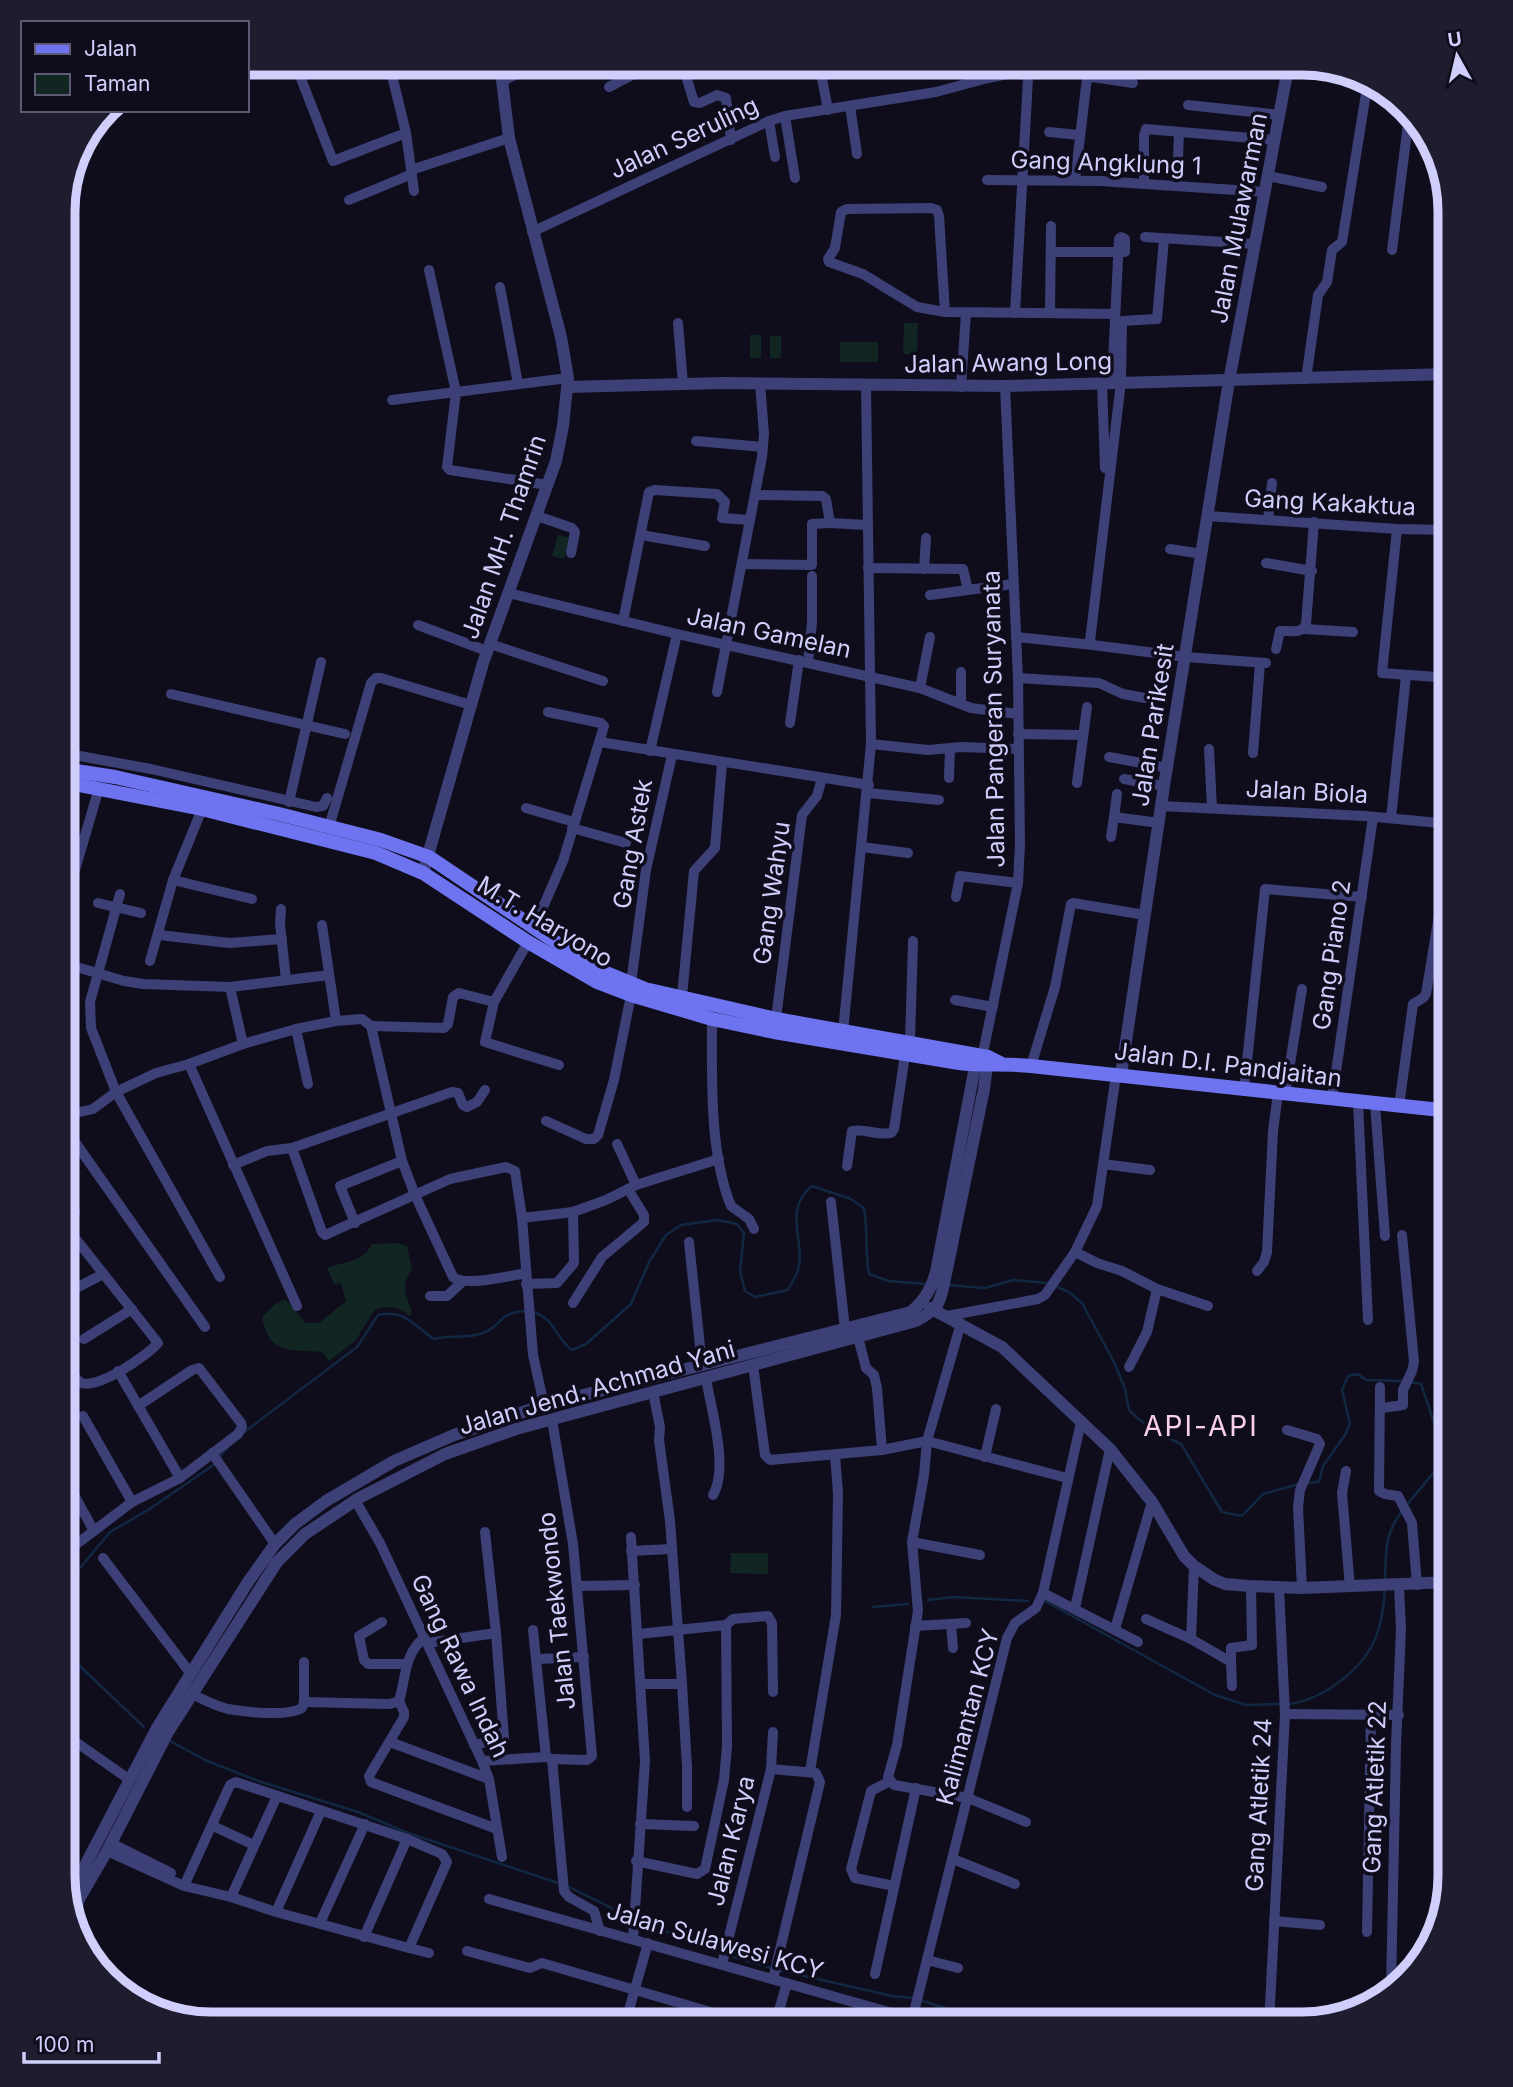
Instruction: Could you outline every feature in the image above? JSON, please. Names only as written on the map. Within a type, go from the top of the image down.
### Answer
[{"type":"main road","name":"M.T. Haryono","points":[[76,771],[115,777],[329,827],[381,840],[429,857],[594,968],[631,989],[712,1019],[843,1032],[908,1048]]},
{"type":"main road","name":"M.T. Haryono","points":[[76,784],[202,809],[376,853],[423,873],[528,942],[597,982],[682,996],[775,1026],[985,1059]]},
{"type":"main road","name":"Jalan D.I. Pandjaitan","points":[[985,1059],[1438,1110]]},
{"type":"street","points":[[300,75],[333,161],[406,133]]},
{"type":"street","points":[[391,75],[406,133],[414,191]]},
{"type":"street","name":"Jalan MH. Thamrin","points":[[423,873],[489,647],[560,446],[567,383],[554,306],[532,232],[509,138],[502,75]]},
{"type":"street","points":[[503,82],[515,75]]},
{"type":"street","points":[[609,87],[631,75]]},
{"type":"street","points":[[686,75],[694,102],[700,103],[717,95],[726,98],[731,140]]},
{"type":"street","points":[[821,76],[828,110]]},
{"type":"street","name":"Jalan Seruling","points":[[532,232],[769,121],[785,116],[951,89],[995,76]]},
{"type":"street","points":[[1015,313],[1027,76]]},
{"type":"street","points":[[1075,180],[1087,78],[1092,76],[1133,83]]},
{"type":"street","name":"Jalan Mulawarman","points":[[1229,381],[1287,76]]},
{"type":"street","points":[[1306,379],[1318,295],[1327,282],[1332,250],[1342,242],[1366,92]]},
{"type":"street","points":[[1188,105],[1280,116]]},
{"type":"street","points":[[850,106],[857,154]]},
{"type":"street","points":[[785,116],[795,178]]},
{"type":"street","points":[[769,121],[775,157]]},
{"type":"street","points":[[1392,250],[1408,126]]},
{"type":"street","points":[[1144,184],[1144,131],[1150,129],[1275,140]]},
{"type":"street","points":[[1049,132],[1079,135]]},
{"type":"street","points":[[1177,185],[1179,133]]},
{"type":"street","points":[[349,200],[411,172],[509,138]]},
{"type":"street","points":[[1268,176],[1322,187]]},
{"type":"street","name":"Gang Angklung 1","points":[[987,180],[1075,180],[1265,192]]},
{"type":"street","points":[[945,312],[937,210],[859,209],[841,212],[835,248],[828,259],[829,262],[863,274],[917,307],[945,312],[966,313],[1115,314]]},
{"type":"street","points":[[1049,313],[1051,226]]},
{"type":"street","points":[[1145,237],[1255,244]]},
{"type":"street","points":[[1093,645],[1090,641],[1111,383],[1122,321],[1157,319],[1164,239]]},
{"type":"street","points":[[1051,252],[1122,252],[1115,314],[1105,473]]},
{"type":"street","points":[[429,270],[456,392],[447,467],[450,470],[548,485]]},
{"type":"street","points":[[500,287],[518,384]]},
{"type":"street","points":[[961,387],[966,313]]},
{"type":"street","points":[[678,323],[683,384]]},
{"type":"street","name":"Jalan Awang Long","points":[[567,383],[961,387],[1438,374]]},
{"type":"street","name":"Jalan Parikesit","points":[[1118,1075],[1229,381]]},
{"type":"street","points":[[392,400],[518,384],[567,383]]},
{"type":"street","points":[[717,691],[763,447],[760,383]]},
{"type":"street","points":[[843,1032],[871,744],[866,385]]},
{"type":"street","name":"Jalan Pangeran Suryanata","points":[[985,1059],[1018,883],[1018,678],[1005,386]]},
{"type":"street","points":[[696,441],[763,447]]},
{"type":"street","points":[[1268,520],[1272,484]]},
{"type":"street","points":[[623,621],[648,495],[652,490],[717,494],[724,502],[722,518],[750,520]]},
{"type":"street","points":[[755,495],[822,495],[826,499],[830,523]]},
{"type":"street","points":[[537,516],[572,528],[575,532],[571,552]]},
{"type":"street","name":"Gang Kakaktua","points":[[1208,516],[1438,530]]},
{"type":"street","points":[[1304,629],[1312,570],[1314,522]]},
{"type":"street","points":[[742,564],[812,565],[811,524],[867,525]]},
{"type":"street","points":[[1397,529],[1382,673],[1406,678],[1438,678]]},
{"type":"street","points":[[641,534],[705,547]]},
{"type":"street","points":[[924,569],[926,538]]},
{"type":"street","points":[[1170,549],[1202,554]]},
{"type":"street","points":[[1266,563],[1312,570]]},
{"type":"street","points":[[868,568],[963,569],[968,590]]},
{"type":"street","points":[[790,723],[812,622],[812,576]]},
{"type":"street","points":[[930,595],[1013,584]]},
{"type":"street","name":"Jalan Gamelan","points":[[509,593],[677,634],[920,688],[971,708],[1018,714]]},
{"type":"street","points":[[418,625],[603,681]]},
{"type":"street","points":[[1276,649],[1280,631],[1296,632],[1304,629],[1353,632]]},
{"type":"street","points":[[650,751],[677,634]]},
{"type":"street","points":[[920,688],[930,637]]},
{"type":"street","points":[[1016,637],[1263,663],[1253,752]]},
{"type":"street","points":[[289,802],[321,662]]},
{"type":"street","points":[[961,672],[961,704]]},
{"type":"street","points":[[329,827],[371,683],[376,678],[471,705]]},
{"type":"street","points":[[1018,678],[1099,683],[1123,694],[1145,698]]},
{"type":"street","points":[[1391,818],[1406,678]]},
{"type":"street","points":[[172,694],[345,734]]},
{"type":"street","points":[[1077,783],[1087,707]]},
{"type":"street","points":[[534,928],[559,873],[604,726],[601,723],[548,712]]},
{"type":"street","points":[[1018,734],[1082,735]]},
{"type":"street","points":[[600,742],[939,800]]},
{"type":"street","points":[[871,744],[928,750],[962,747],[1018,749]]},
{"type":"street","points":[[949,778],[950,749]]},
{"type":"street","points":[[1209,749],[1212,808]]},
{"type":"street","points":[[76,755],[151,769],[289,802],[320,807],[327,798]]},
{"type":"street","name":"Gang Astek","points":[[546,1121],[586,1139],[594,1139],[598,1135],[614,1080],[631,989],[646,870],[672,755]]},
{"type":"street","points":[[1109,757],[1168,768]]},
{"type":"street","points":[[682,996],[694,872],[715,848],[722,763]]},
{"type":"street","name":"Gang Wahyu","points":[[775,1026],[802,815],[817,796],[822,778]]},
{"type":"street","points":[[1124,779],[1164,786]]},
{"type":"street","points":[[76,868],[99,789]]},
{"type":"street","points":[[1111,837],[1117,794]]},
{"type":"street","name":"Jalan Biola","points":[[1161,806],[1438,823]]},
{"type":"street","points":[[526,808],[626,843]]},
{"type":"street","points":[[150,961],[173,880],[202,809]]},
{"type":"street","points":[[1114,817],[1159,823]]},
{"type":"street","name":"Gang Piano 2","points":[[1332,1100],[1373,817]]},
{"type":"street","points":[[862,847],[908,853]]},
{"type":"street","points":[[956,897],[960,876],[1018,883]]},
{"type":"street","points":[[173,880],[252,898]]},
{"type":"street","points":[[1244,1090],[1265,889],[1362,897]]},
{"type":"street","points":[[120,894],[90,1002],[89,1017],[99,1052],[116,1093],[220,1277]]},
{"type":"street","points":[[97,903],[141,914]]},
{"type":"street","points":[[1031,1066],[1055,987],[1070,904],[1145,915]]},
{"type":"street","points":[[281,909],[286,980]]},
{"type":"street","points":[[1399,1106],[1413,1004],[1426,994],[1438,921]]},
{"type":"street","points":[[322,925],[336,1021]]},
{"type":"street","points":[[159,935],[229,943],[282,939]]},
{"type":"street","points":[[848,1166],[852,1131],[886,1135],[894,1129],[908,1048],[913,941]]},
{"type":"street","points":[[528,942],[494,1002],[485,1037],[486,1043],[559,1065]]},
{"type":"street","points":[[76,967],[143,984],[230,987],[330,975]]},
{"type":"street","points":[[230,987],[243,1044]]},
{"type":"street","points":[[1257,1271],[1267,1252],[1273,1131],[1302,989]]},
{"type":"street","points":[[75,1113],[93,1109],[116,1093],[156,1073],[296,1029],[362,1019],[371,1026],[444,1028],[448,1024],[453,997],[459,993],[494,1002]]},
{"type":"street","points":[[955,1000],[993,1007]]},
{"type":"street","points":[[712,1019],[713,1103],[719,1159],[731,1206],[749,1219],[754,1229]]},
{"type":"street","points":[[371,1026],[402,1161],[453,1277],[463,1282],[526,1279],[557,1283],[572,1266],[575,1258],[573,1212]]},
{"type":"street","points":[[296,1029],[308,1084]]},
{"type":"street","name":"Jalan Jend. Achmad Yani","points":[[768,1355],[858,1337],[916,1321],[935,1300],[984,1089],[985,1059]]},
{"type":"street","points":[[189,1063],[297,1306]]},
{"type":"street","points":[[947,1316],[1038,1299],[1045,1295],[1075,1252],[1097,1206],[1118,1075]]},
{"type":"street","points":[[233,1165],[272,1150],[292,1148],[456,1091],[467,1108],[477,1102],[485,1090]]},
{"type":"street","points":[[1358,1102],[1368,1321]]},
{"type":"street","points":[[1375,1104],[1385,1236]]},
{"type":"street","points":[[75,1143],[205,1327]]},
{"type":"street","points":[[573,1303],[602,1256],[643,1222],[644,1215],[617,1144]]},
{"type":"street","points":[[292,1148],[323,1234],[331,1234],[450,1179],[512,1168],[517,1176],[522,1218],[533,1355],[544,1405]]},
{"type":"street","points":[[522,1218],[573,1212],[632,1187],[719,1159]]},
{"type":"street","points":[[355,1223],[340,1186],[402,1161]]},
{"type":"street","points":[[1103,1164],[1150,1170]]},
{"type":"street","points":[[831,1202],[845,1329]]},
{"type":"street","points":[[1382,1408],[1402,1406],[1403,1387],[1412,1371],[1402,1235]]},
{"type":"street","points":[[75,1238],[158,1343],[121,1376],[90,1385],[81,1383],[75,1373]]},
{"type":"street","points":[[689,1242],[702,1365]]},
{"type":"street","points":[[1075,1252],[1157,1289],[1209,1306]]},
{"type":"street","points":[[75,1289],[103,1274]]},
{"type":"street","points":[[430,1296],[447,1296],[463,1282]]},
{"type":"street","points":[[1129,1367],[1146,1332],[1157,1289]]},
{"type":"street","points":[[935,1300],[947,1316],[1002,1347],[1110,1449],[1152,1502],[1168,1531],[1194,1566],[1225,1584],[1302,1588],[1438,1584]]},
{"type":"street","name":"Jalan Jend. Achmad Yani","points":[[76,1893],[130,1780],[191,1694],[277,1562],[306,1534],[355,1500],[453,1451],[552,1420],[706,1378],[845,1329],[911,1312],[922,1302],[935,1300]]},
{"type":"street","points":[[84,1339],[132,1308]]},
{"type":"street","points":[[961,1323],[927,1441],[912,1542],[918,1611],[897,1745],[888,1777],[894,1785],[968,1798],[1026,1822]]},
{"type":"street","points":[[858,1337],[866,1368],[874,1375],[877,1388],[882,1450]]},
{"type":"street","points":[[745,1363],[766,1458],[770,1460],[882,1450],[927,1441],[1067,1478]]},
{"type":"street","name":"Jalan Jend. Achmad Yani","points":[[76,1895],[109,1847],[191,1674],[248,1581],[275,1544],[295,1524],[394,1461],[454,1435],[544,1405],[702,1365],[745,1363]]},
{"type":"street","points":[[78,1543],[132,1502],[217,1460],[242,1427],[199,1368],[136,1403]]},
{"type":"street","points":[[121,1376],[180,1478]]},
{"type":"street","points":[[706,1378],[719,1460],[718,1486],[713,1495]]},
{"type":"street","points":[[1380,1387],[1380,1491],[1398,1496],[1412,1523],[1417,1585]]},
{"type":"street","points":[[653,1392],[660,1427],[670,1521],[687,1767],[687,1807]]},
{"type":"street","points":[[985,1457],[996,1409]]},
{"type":"street","points":[[83,1416],[132,1502]]},
{"type":"street","name":"Jalan Taekwondo","points":[[549,1758],[592,1758],[578,1586],[552,1420]]},
{"type":"street","name":"Kalimantan KCY","points":[[914,2012],[1007,1638],[1015,1623],[1035,1608],[1043,1593],[1081,1422]]},
{"type":"street","points":[[1287,1430],[1320,1441],[1300,1490],[1298,1507],[1302,1588]]},
{"type":"street","points":[[1075,1608],[1110,1449]]},
{"type":"street","points":[[810,1772],[836,1615],[838,1493],[835,1455]]},
{"type":"street","points":[[217,1460],[275,1544]]},
{"type":"street","points":[[1346,1471],[1342,1493],[1350,1587]]},
{"type":"street","points":[[365,1478],[374,1490]]},
{"type":"street","points":[[348,1488],[355,1500]]},
{"type":"street","points":[[75,1497],[94,1531]]},
{"type":"street","name":"Gang Rawa Indah","points":[[355,1500],[380,1543],[482,1760],[489,1779],[502,1857]]},
{"type":"street","points":[[1115,1629],[1152,1502]]},
{"type":"street","points":[[474,1745],[504,1738],[485,1532]]},
{"type":"street","points":[[631,1537],[645,1761],[636,1861],[633,1939]]},
{"type":"street","points":[[912,1542],[980,1555]]},
{"type":"street","points":[[631,1551],[671,1549]]},
{"type":"street","points":[[103,1558],[191,1674]]},
{"type":"street","points":[[1191,1639],[1194,1566]]},
{"type":"street","points":[[578,1586],[635,1585]]},
{"type":"street","points":[[1232,1686],[1231,1648],[1252,1645],[1251,1586]]},
{"type":"street","name":"Gang Atletik 22","points":[[1390,1586],[1401,1629],[1391,1978]]},
{"type":"street","name":"Gang Atletik 24","points":[[1270,2012],[1285,1708],[1279,1588]]},
{"type":"street","points":[[1043,1593],[1138,1642]]},
{"type":"street","points":[[638,1634],[726,1625],[739,1618],[766,1615],[771,1619],[773,1692]]},
{"type":"street","points":[[1146,1619],[1191,1639],[1231,1662]]},
{"type":"street","points":[[382,1622],[359,1636],[364,1660],[368,1664],[406,1664]]},
{"type":"street","points":[[915,1626],[966,1623]]},
{"type":"street","points":[[951,1624],[953,1648]]},
{"type":"street","points":[[636,1861],[696,1874],[705,1870],[724,1780],[727,1746],[726,1625]]},
{"type":"street","points":[[533,1630],[564,1886],[569,1897],[594,1911],[600,1931]]},
{"type":"street","points":[[496,1633],[425,1640],[415,1645],[406,1664],[398,1701],[404,1717],[369,1776],[371,1782],[497,1829]]},
{"type":"street","points":[[537,1659],[584,1657]]},
{"type":"street","points":[[191,1694],[227,1708],[289,1713],[302,1708],[304,1702],[304,1662]]},
{"type":"street","points":[[640,1684],[681,1684]]},
{"type":"street","points":[[304,1702],[390,1704],[398,1701]]},
{"type":"street","points":[[1285,1708],[1399,1715]]},
{"type":"street","points":[[1367,1932],[1371,1715]]},
{"type":"street","name":"Jalan Karya","points":[[724,1957],[771,1769],[773,1732]]},
{"type":"street","points":[[75,1741],[130,1780]]},
{"type":"street","points":[[390,1742],[489,1779]]},
{"type":"street","points":[[482,1760],[549,1758]]},
{"type":"street","points":[[771,1769],[810,1772],[819,1776],[820,1782],[775,1972]]},
{"type":"street","points":[[189,1885],[233,1783],[240,1782],[365,1824],[442,1854],[447,1862],[409,1948]]},
{"type":"street","points":[[890,1782],[871,1791],[850,1869],[855,1878],[894,1886]]},
{"type":"street","points":[[875,1974],[916,1787]]},
{"type":"street","points":[[231,1897],[276,1796]]},
{"type":"street","points":[[276,1912],[321,1811]]},
{"type":"street","points":[[320,1923],[365,1824]]},
{"type":"street","points":[[640,1824],[694,1826]]},
{"type":"street","points":[[213,1826],[254,1845]]},
{"type":"street","points":[[364,1937],[407,1839]]},
{"type":"street","points":[[109,1847],[189,1885],[364,1937],[429,1953]]},
{"type":"street","points":[[953,1859],[1015,1884]]},
{"type":"street","name":"Jalan Sulawesi KCY","points":[[489,1899],[648,1943],[724,1957],[775,1972],[787,1983],[882,2012]]},
{"type":"street","points":[[1274,1921],[1320,1925]]},
{"type":"street","points":[[629,2011],[648,1943]]},
{"type":"street","points":[[467,1951],[530,1968],[542,1964],[710,2011]]},
{"type":"street","points":[[927,1960],[958,1968]]},
{"type":"street","points":[[779,2012],[787,1983]]},
{"type":"street","points":[[864,2012],[866,2006]]},
{"type":"green space","points":[[904,323],[918,323],[917,355],[903,354]]},
{"type":"green space","points":[[750,335],[761,335],[761,358],[750,358]]},
{"type":"green space","points":[[770,336],[781,336],[781,358],[770,358]]},
{"type":"green space","points":[[840,342],[878,342],[878,362],[840,362]]},
{"type":"green space","points":[[558,535],[570,538],[564,559],[552,556]]},
{"type":"green space","points":[[398,1243],[407,1246],[412,1268],[405,1285],[412,1312],[410,1316],[394,1308],[375,1309],[356,1340],[329,1361],[322,1352],[283,1348],[270,1338],[262,1317],[274,1305],[285,1299],[306,1323],[319,1323],[346,1301],[341,1283],[334,1284],[327,1268],[358,1258],[372,1244]]},
{"type":"green space","points":[[731,1553],[768,1553],[768,1574],[730,1573]]},
{"type":"waterway","points":[[532,1311],[547,1319],[572,1350],[586,1344],[631,1304],[649,1262],[666,1235],[681,1225],[718,1220],[737,1224],[744,1233],[740,1271],[745,1291],[755,1297],[788,1290],[797,1273],[800,1259],[796,1216],[798,1205],[812,1186],[851,1199],[864,1208],[869,1274],[889,1281],[926,1284]]},
{"type":"waterway","points":[[947,1285],[985,1288],[1013,1280],[1047,1283]]},
{"type":"waterway","points":[[1057,1287],[1069,1292],[1082,1303],[1114,1362],[1125,1389],[1129,1410],[1138,1419],[1181,1444],[1222,1512],[1242,1516],[1263,1494],[1299,1484]]},
{"type":"waterway","points":[[243,1433],[357,1347],[378,1315],[402,1316],[434,1339],[483,1333],[510,1314],[526,1311]]},
{"type":"waterway","points":[[1305,1483],[1319,1482],[1323,1466],[1350,1424],[1342,1390],[1348,1376],[1358,1374],[1366,1380],[1405,1381]]},
{"type":"waterway","points":[[1411,1382],[1421,1384],[1438,1434]]},
{"type":"waterway","points":[[219,1458],[228,1447]]},
{"type":"waterway","points":[[75,1571],[110,1532],[148,1510],[215,1464]]},
{"type":"waterway","points":[[1406,1506],[1438,1467]]},
{"type":"waterway","points":[[1385,1581],[1389,1536],[1402,1511]]},
{"type":"waterway","points":[[1289,1704],[1317,1696],[1330,1688],[1365,1657],[1380,1626],[1385,1587]]},
{"type":"waterway","points":[[928,1600],[953,1597],[1028,1601]]},
{"type":"waterway","points":[[1045,1601],[1215,1695],[1246,1705],[1282,1704]]},
{"type":"waterway","points":[[873,1607],[908,1604]]},
{"type":"waterway","points":[[75,1662],[144,1727]]},
{"type":"waterway","points":[[170,1741],[205,1760],[258,1781],[358,1812],[408,1833],[561,1884]]},
{"type":"waterway","points":[[567,1886],[630,1917]]},
{"type":"waterway","points":[[639,1921],[721,1953]]},
{"type":"waterway","points":[[727,1955],[771,1968]]},
{"type":"waterway","points":[[778,1970],[892,1996],[913,1998]]},
{"type":"waterway","points":[[923,2001],[956,2012]]},
{"type":"district","name":"API-API","points":[[1201,1426]]}]
